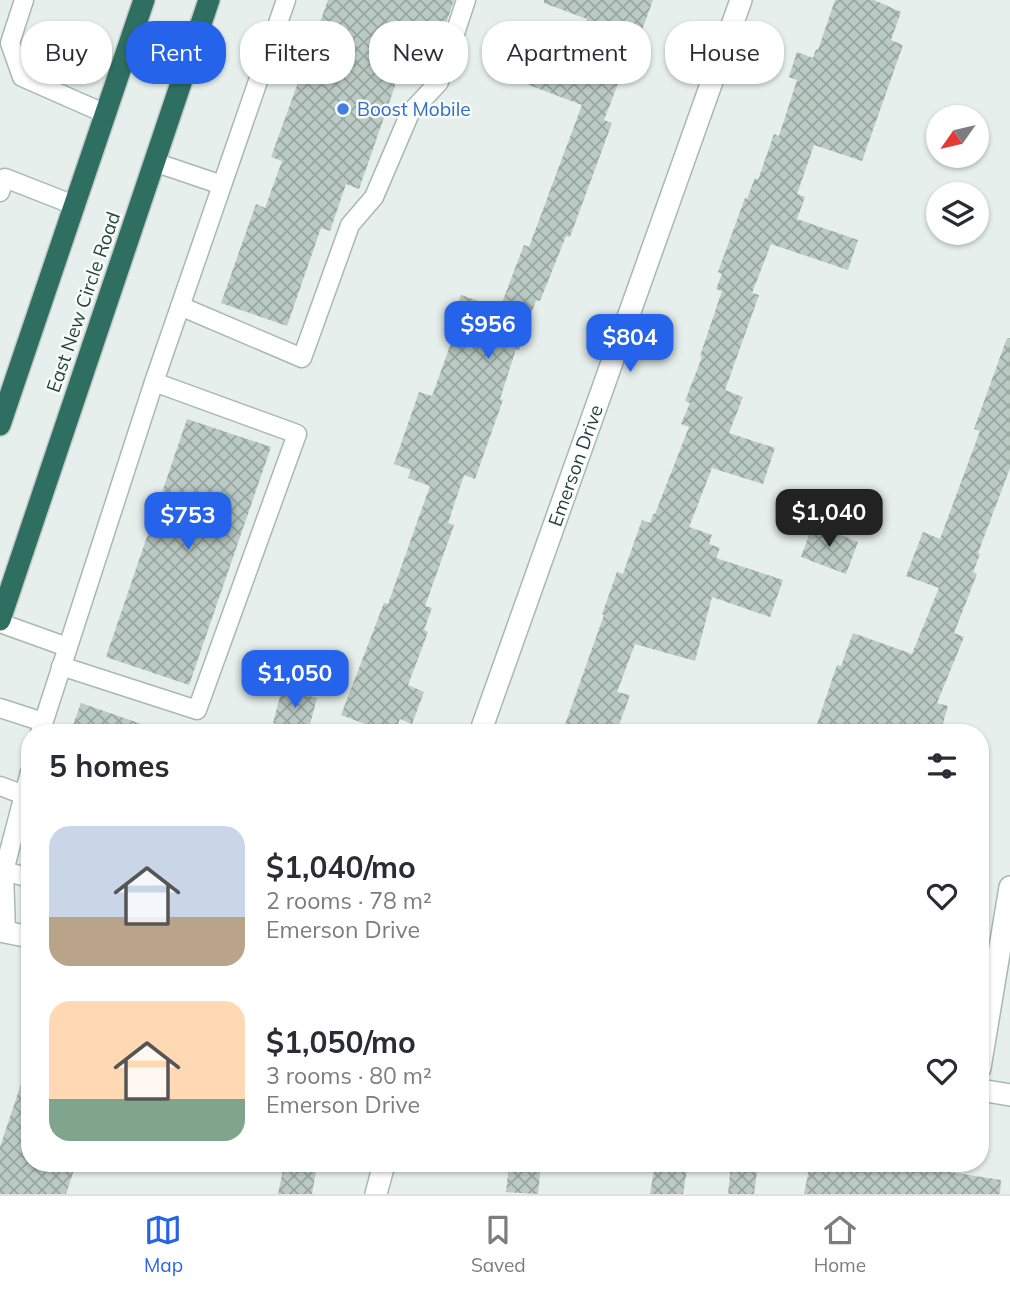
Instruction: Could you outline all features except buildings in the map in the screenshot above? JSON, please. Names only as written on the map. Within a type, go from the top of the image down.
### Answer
[{"type":"highway","name":"East New Circle Road","points":[[0,425],[4,399],[144,0]]},
{"type":"highway","name":"East New Circle Road","points":[[0,621],[209,0]]},
{"type":"street","name":"Emerson Drive","points":[[483,724],[741,0]]},
{"type":"street","points":[[989,1014],[1010,887]]},
{"type":"street","points":[[3,932],[21,935]]},
{"type":"street","points":[[989,1092],[1010,1096]]},
{"type":"street","points":[[376,1194],[382,1172]]},
{"type":"lane","points":[[23,0],[10,43],[22,77],[106,114]]},
{"type":"lane","points":[[43,724],[154,382],[286,0]]},
{"type":"lane","points":[[180,306],[302,358],[350,225],[374,197],[410,113],[439,82],[466,0]]},
{"type":"lane","points":[[154,162],[222,185]]},
{"type":"lane","points":[[2,182],[74,205]]},
{"type":"lane","points":[[61,666],[197,710],[297,434],[154,382]]},
{"type":"lane","points":[[0,621],[67,647]]},
{"type":"lane","points":[[0,708],[35,724]]},
{"type":"lane","points":[[0,786],[21,794]]},
{"type":"lane","points":[[3,932],[4,871],[21,806]]},
{"type":"lane","points":[[4,871],[21,876]]},
{"type":"place","name":"Boost Mobile","points":[[343,109]]}]
